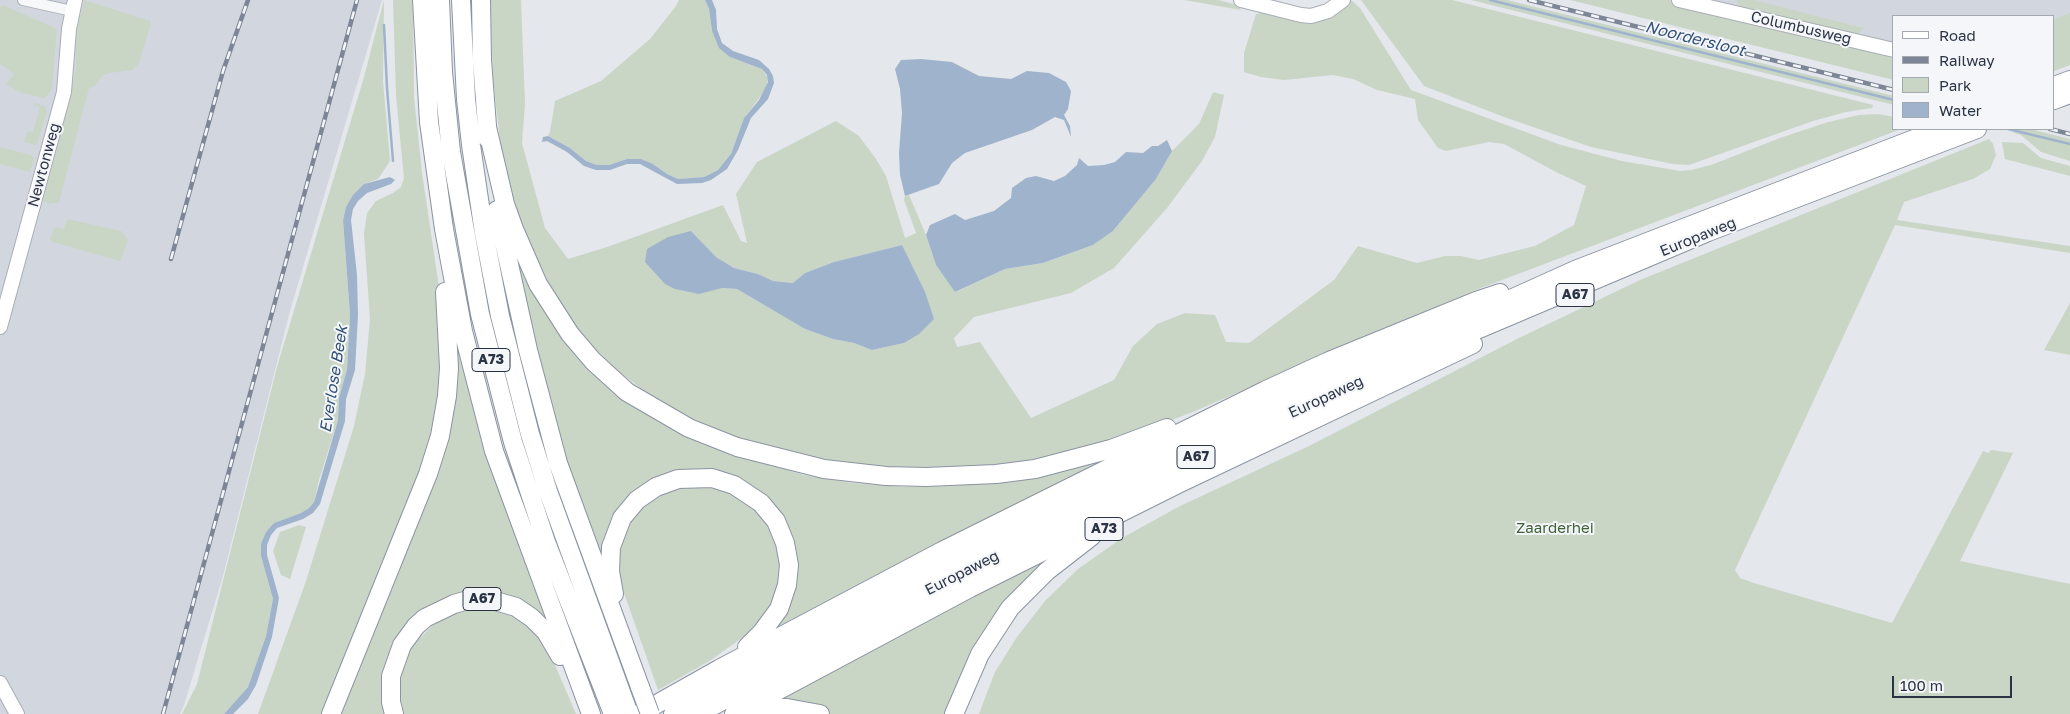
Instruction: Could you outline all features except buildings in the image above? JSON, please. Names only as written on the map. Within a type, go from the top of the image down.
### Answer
[{"type":"highway","name":"A73","points":[[422,0],[428,112],[444,230],[463,332],[494,451],[591,714]]},
{"type":"highway","name":"A73","points":[[440,0],[443,72],[451,152],[482,323],[516,451],[546,542],[615,705],[629,714]]},
{"type":"highway","name":"A73","points":[[461,0],[470,146],[484,234],[500,316],[515,380],[615,705]]},
{"type":"highway","name":"A73","points":[[481,0],[482,60],[494,191],[528,350],[546,424],[576,517],[650,714]]},
{"type":"highway","points":[[2055,100],[2065,85]]},
{"type":"highway","name":"A67","points":[[487,128],[505,204],[514,229],[538,284],[570,334],[593,361],[627,392],[690,428],[737,447],[824,468],[886,476],[926,477],[996,474],[1035,469],[1111,449],[1266,390]]},
{"type":"highway","name":"Europaweg","points":[[673,714],[952,564],[1117,481],[1284,402],[1575,270],[1917,138],[1972,130]]},
{"type":"highway","name":"Europaweg","points":[[698,714],[956,575],[1220,445],[1408,359],[1940,136]]},
{"type":"highway","name":"A73","points":[[331,714],[428,474],[440,436],[447,396],[449,368],[444,230]]},
{"type":"highway","name":"A67","points":[[734,714],[970,588],[1180,483],[1708,232]]},
{"type":"highway","name":"A67","points":[[640,714],[719,669],[942,552],[1329,360],[1476,301],[1575,270]]},
{"type":"highway","name":"A73","points":[[620,634],[610,561],[613,538],[622,518],[637,500],[666,483],[690,478],[722,480],[753,496],[769,512],[782,532],[789,565],[785,594],[774,616],[754,641],[719,669]]},
{"type":"highway","name":"A73","points":[[954,714],[980,654],[1010,608],[1047,571],[1088,538],[1180,483]]},
{"type":"highway","name":"A67","points":[[394,714],[391,702],[391,676],[397,655],[410,634],[425,618],[437,610],[479,599],[492,600],[516,607],[538,624],[552,640],[591,714]]},
{"type":"highway","points":[[748,714],[769,708],[787,708],[820,714]]},
{"type":"street","points":[[23,0],[74,6]]},
{"type":"street","points":[[1241,0],[1311,16],[1328,11],[1343,0]]},
{"type":"street","name":"Columbusweg","points":[[1683,0],[1892,50]]},
{"type":"street","name":"Newtonweg","points":[[0,327],[64,92],[74,6]]},
{"type":"street","points":[[2055,101],[2070,106]]},
{"type":"street","points":[[0,683],[17,714]]},
{"type":"shaded area","points":[[0,0],[382,0],[290,311],[223,576],[180,714],[0,714]]},
{"type":"shaded area","points":[[1700,0],[2070,0],[2070,17],[2055,23],[2055,15],[1892,15],[1892,48]]},
{"type":"green space","points":[[84,0],[150,21],[151,23],[139,63],[133,70],[109,73],[102,76],[94,87],[89,88],[59,202],[50,204],[42,200],[76,69],[76,36]]},
{"type":"green space","points":[[384,0],[383,81],[390,161],[378,179],[364,184],[346,207],[343,220],[350,315],[347,369],[339,398],[338,420],[314,502],[301,513],[274,523],[261,556],[273,599],[266,636],[248,687],[224,714],[182,714],[197,684],[277,367],[364,77]]},
{"type":"green space","points":[[393,0],[413,0],[414,97],[422,173],[443,314],[443,379],[431,446],[326,714],[258,714],[306,581],[354,426],[365,374],[370,319],[364,234],[367,213],[376,201],[401,187],[404,178],[396,96]]},
{"type":"green space","points":[[490,0],[521,0],[525,104],[522,143],[545,228],[568,259],[723,205],[741,241],[747,243],[736,194],[757,162],[836,121],[859,136],[876,159],[886,176],[905,238],[916,233],[904,200],[905,196],[909,195],[936,265],[956,292],[1005,269],[1043,263],[1093,245],[1113,231],[1156,179],[1172,151],[1199,124],[1213,92],[1224,95],[1215,137],[1202,161],[1167,208],[1114,268],[1071,293],[974,317],[954,338],[957,347],[980,342],[1031,418],[1114,380],[1133,346],[1157,324],[1185,313],[1215,315],[1226,342],[1249,343],[1334,280],[1358,246],[1417,263],[1445,256],[1461,256],[1479,260],[1535,246],[1574,225],[1586,186],[1504,144],[1489,142],[1446,151],[1438,148],[1418,120],[1415,99],[1377,90],[1353,79],[1333,75],[1284,80],[1261,77],[1244,72],[1244,53],[1256,14],[1264,12],[1303,21],[1317,22],[1331,17],[1351,0],[1360,8],[1411,90],[1561,145],[1622,161],[1680,171],[1691,170],[1711,165],[1780,138],[1828,122],[1859,115],[1879,114],[1892,117],[1892,130],[1898,130],[1473,291],[1195,411],[1144,431],[1027,461],[944,471],[847,466],[772,449],[702,425],[662,405],[617,370],[582,336],[563,311],[520,225],[501,149],[493,79]],"holes":[[[691,231],[716,257],[734,268],[758,274],[773,281],[794,283],[805,273],[834,262],[902,245],[907,258],[904,343],[872,350],[854,343],[833,339],[805,329],[737,289],[722,288]]]},
{"type":"green space","points":[[679,0],[705,0],[709,9],[712,31],[730,57],[762,69],[768,78],[766,89],[744,118],[726,163],[718,170],[704,177],[678,179],[653,164],[627,159],[609,165],[597,165],[586,161],[570,148],[548,136],[555,101],[601,81],[650,39]]},
{"type":"green space","points":[[1184,0],[1218,0],[1238,5],[1241,10]]},
{"type":"green space","points":[[1361,0],[1452,0],[1873,105],[1872,108],[1846,112],[1813,121],[1689,165],[1673,164],[1591,147],[1504,117],[1424,86]]},
{"type":"green space","points":[[1471,0],[1507,0],[1892,96],[1892,105]]},
{"type":"green space","points":[[1570,0],[1669,0],[1892,57],[1892,80]]},
{"type":"green space","points":[[1736,0],[1754,0],[1863,28],[1856,36],[1740,6]]},
{"type":"green space","points":[[3,5],[57,29],[52,89],[45,98],[21,93],[6,84],[14,74],[0,64],[0,8]]},
{"type":"green space","points":[[2070,13],[2070,65],[2055,71],[2055,19]]},
{"type":"green space","points":[[35,103],[44,106],[47,111],[37,144],[35,145],[24,142],[27,131],[33,132],[40,107],[34,105]]},
{"type":"green space","points":[[2017,130],[2034,130],[2070,139],[2070,161],[2041,152],[2021,135],[2012,132]]},
{"type":"green space","name":"Zaarderhei","points":[[1989,139],[1993,144],[1996,155],[1990,169],[1973,179],[1904,202],[1897,220],[2070,246],[2070,253],[1895,225],[1735,570],[1740,578],[1754,583],[1892,623],[1983,451],[1988,453],[1991,450],[2013,453],[1960,561],[2070,584],[2070,714],[979,714],[995,672],[1017,637],[1045,601],[1078,569],[1122,538],[1180,506],[1309,446],[1519,338],[1640,280]]},
{"type":"green space","points":[[2002,142],[2023,143],[2041,158],[2070,166],[2070,176],[2005,159]]},
{"type":"green space","points":[[0,147],[31,155],[34,159],[30,172],[0,164]]},
{"type":"green space","points":[[67,219],[121,231],[128,240],[120,261],[53,242],[50,239],[55,227],[64,229]]},
{"type":"green space","points":[[509,229],[581,353],[734,454],[804,475],[852,483],[906,487],[950,486],[1042,476],[1119,456],[769,636],[780,623],[789,607],[795,589],[798,559],[794,540],[786,524],[714,475],[634,498],[608,575],[569,472],[545,390]]},
{"type":"green space","points":[[2070,303],[2070,355],[2044,350]]},
{"type":"green space","points":[[458,337],[554,637],[494,597],[408,630],[388,714],[340,714],[456,386]]},
{"type":"green space","points":[[678,486],[719,487],[749,502],[770,526],[777,542],[781,572],[775,596],[767,613],[753,630],[711,660],[658,690],[623,590],[619,573],[619,553],[624,530],[636,512],[648,501]]},
{"type":"green space","points":[[299,525],[306,527],[290,579],[281,575],[273,551],[280,532]]},
{"type":"green space","points":[[1068,545],[1030,577],[948,714],[826,714],[764,707]]},
{"type":"green space","points":[[490,606],[513,614],[536,630],[552,658],[576,714],[404,714],[400,696],[400,682],[404,663],[412,646],[436,622],[467,607]]},
{"type":"water","points":[[705,0],[712,0],[716,10],[717,29],[722,43],[733,51],[759,60],[769,69],[774,83],[768,99],[751,118],[738,150],[727,169],[711,180],[702,183],[677,184],[640,164],[627,164],[610,170],[596,170],[584,166],[567,152],[547,141],[542,142],[543,137],[548,136],[570,148],[586,161],[597,165],[609,165],[627,159],[641,159],[678,179],[704,177],[718,170],[731,154],[744,118],[759,100],[768,82],[767,75],[762,69],[730,57],[719,48],[712,31],[709,9]]},
{"type":"water","points":[[921,59],[952,62],[979,76],[1011,79],[1027,71],[1049,73],[1066,82],[1071,91],[1068,109],[1064,115],[1070,126],[1071,137],[1064,120],[1055,117],[1032,130],[965,153],[952,163],[939,184],[905,196],[900,175],[899,153],[902,113],[900,89],[895,69],[901,60]]},
{"type":"water","points":[[1167,140],[1172,151],[1156,179],[1113,231],[1093,245],[1043,263],[1005,269],[955,292],[936,265],[926,235],[930,225],[955,214],[965,220],[994,211],[1011,198],[1012,188],[1026,178],[1036,176],[1054,181],[1065,176],[1077,165],[1079,158],[1088,166],[1104,165],[1115,162],[1126,152],[1143,153],[1152,146],[1158,146]]},
{"type":"water","points":[[390,177],[395,180],[391,184],[367,193],[358,201],[353,209],[351,220],[357,275],[358,315],[355,370],[346,399],[345,421],[320,504],[313,513],[303,519],[277,528],[271,535],[267,545],[267,555],[279,598],[272,637],[256,685],[248,699],[233,714],[224,714],[248,687],[266,636],[273,599],[261,556],[261,544],[266,532],[274,523],[301,513],[314,502],[338,420],[339,398],[347,369],[350,315],[343,220],[346,207],[353,195],[364,184]]},
{"type":"water","points":[[691,231],[716,257],[734,268],[758,274],[773,281],[793,283],[805,273],[834,262],[902,245],[925,292],[934,319],[919,334],[904,343],[872,350],[805,329],[737,289],[722,288],[699,294],[675,289],[665,284],[645,262],[647,249],[668,237]]},
{"type":"waterway","name":"Noordersloot","points":[[1490,0],[1892,100]]},
{"type":"waterway","points":[[384,25],[393,161]]},
{"type":"waterway","name":"Noordersloot","points":[[2012,130],[2070,144]]},
{"type":"railway","points":[[171,259],[223,71],[248,0]]},
{"type":"railway","points":[[163,714],[357,0]]},
{"type":"railway","points":[[1529,0],[1892,90]]},
{"type":"railway","points":[[2054,130],[2070,134]]},
{"type":"water label","name":"Everlose Beek","points":[[334,379]]}]
